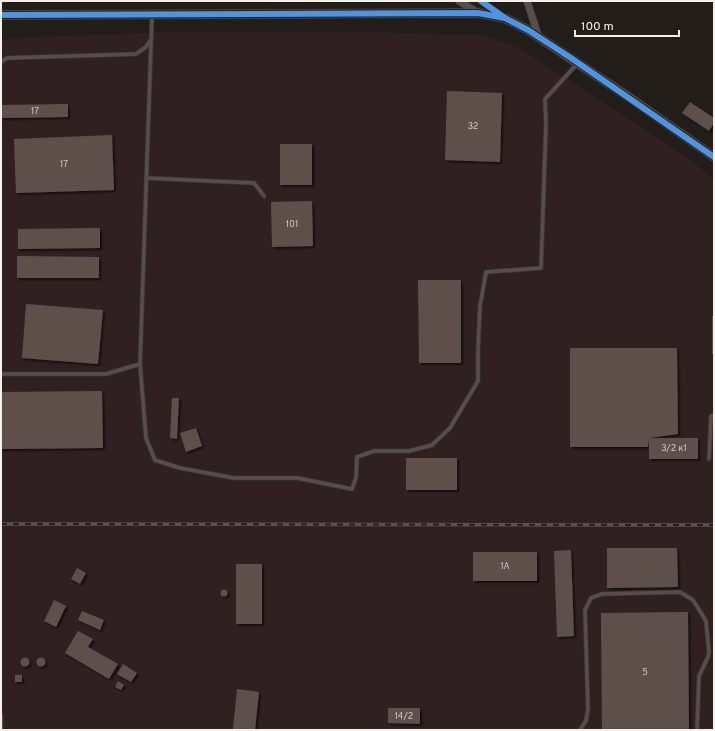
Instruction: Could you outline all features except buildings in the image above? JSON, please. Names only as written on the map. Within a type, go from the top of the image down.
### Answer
[{"type":"street","points":[[459,1],[478,13]]},
{"type":"street","points":[[481,1],[505,18],[528,30],[578,63],[714,157]]},
{"type":"street","points":[[527,1],[539,38]]},
{"type":"street","points":[[1,15],[152,16],[478,13],[505,18]]},
{"type":"lane","points":[[152,16],[140,364],[146,438],[155,460],[180,468],[234,478],[297,478],[352,489],[356,478],[357,457],[374,451],[409,451],[432,445],[450,428],[478,382],[480,306],[486,272],[541,268],[546,124],[545,99],[578,63]]},
{"type":"lane","points":[[1,62],[7,58],[136,54],[146,48],[151,40]]},
{"type":"lane","points":[[146,178],[254,183],[264,196]]},
{"type":"lane","points":[[1,374],[106,374],[140,364]]},
{"type":"lane","points":[[709,459],[711,416],[714,416]]},
{"type":"lane","points":[[580,730],[586,721],[588,709],[585,610],[591,598],[602,594],[680,592],[693,600],[706,621],[709,652],[699,676],[697,730]]},
{"type":"lane","points":[[1,715],[1,730]]},
{"type":"shaded area","points":[[171,32],[365,32],[482,35],[521,49],[691,160],[714,180],[714,730],[1,730],[1,40],[35,37]]},
{"type":"railway","points":[[1,524],[714,525]]},
{"type":"cycle path","points":[[481,1],[505,18],[528,30],[571,58],[714,157]]},
{"type":"cycle path","points":[[1,15],[478,13],[505,18]]}]
